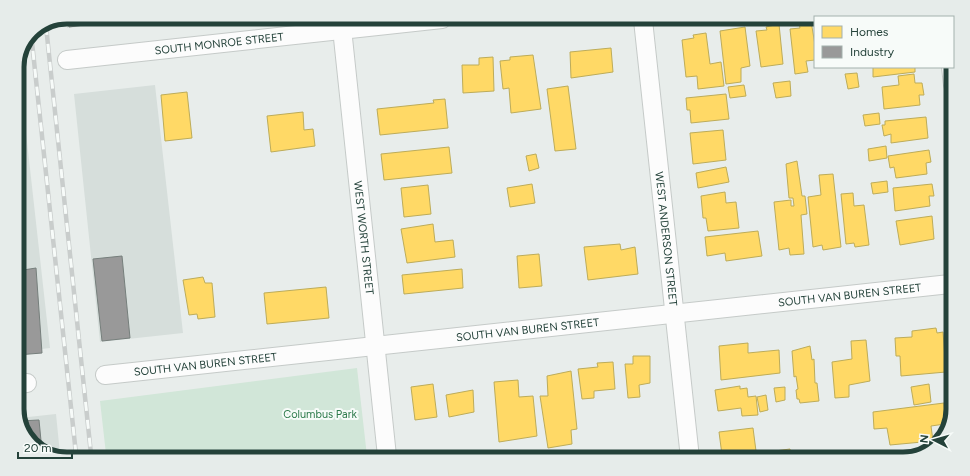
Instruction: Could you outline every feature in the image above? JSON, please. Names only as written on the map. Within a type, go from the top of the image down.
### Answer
[{"type":"street","name":"SOUTH MONROE STREET","points":[[67,60],[341,24]]},
{"type":"street","name":"WEST WORTH STREET","points":[[341,24],[387,452]]},
{"type":"street","name":"WEST ANDERSON STREET","points":[[644,24],[689,452]]},
{"type":"street","name":"SOUTH VAN BUREN STREET","points":[[105,375],[946,284]]},
{"type":"shaded area","points":[[67,24],[103,24],[67,28]]},
{"type":"shaded area","points":[[155,85],[183,333],[100,342],[74,94]]},
{"type":"shaded area","points":[[24,115],[50,348],[24,351]]},
{"type":"shaded area","points":[[56,414],[60,452],[43,445],[31,433],[25,417]]},
{"type":"green space","name":"Columbus Park","points":[[357,368],[367,452],[106,452],[100,401]]},
{"type":"building: Homes","points":[[779,24],[783,64],[761,67],[756,31],[767,30],[766,27]]},
{"type":"building: Homes","points":[[799,24],[812,24],[814,39],[814,60],[806,61],[808,72],[795,74],[790,29],[800,28]]},
{"type":"building: Homes","points":[[745,27],[750,66],[741,68],[741,82],[726,84],[720,31]]},
{"type":"building: Homes","points":[[706,33],[710,64],[721,62],[724,86],[698,89],[697,76],[686,77],[682,40],[694,38],[693,35]]},
{"type":"building: Homes","points":[[611,48],[613,72],[571,78],[570,52]]},
{"type":"building: Homes","points":[[533,55],[541,109],[511,113],[509,88],[503,89],[500,61],[510,60],[510,57]]},
{"type":"building: Homes","points":[[493,57],[494,91],[463,93],[462,65],[479,65],[479,58]]},
{"type":"building: Homes","points":[[873,68],[915,68],[915,72],[873,77]]},
{"type":"building: Homes","points":[[857,73],[859,87],[848,89],[845,74]]},
{"type":"building: Homes","points":[[914,74],[915,83],[922,83],[924,95],[919,95],[920,105],[884,109],[882,87],[899,85],[898,76]]},
{"type":"building: Homes","points":[[790,81],[791,96],[776,98],[773,83]]},
{"type":"building: Homes","points":[[744,85],[746,96],[730,98],[728,87]]},
{"type":"building: Homes","points":[[568,86],[576,149],[555,151],[547,89]]},
{"type":"building: Homes","points":[[187,92],[192,138],[165,141],[161,95]]},
{"type":"building: Homes","points":[[726,94],[729,119],[691,123],[690,110],[687,110],[686,98]]},
{"type":"building: Homes","points":[[445,99],[448,128],[380,135],[377,109],[434,103],[433,100]]},
{"type":"building: Homes","points":[[303,112],[304,130],[313,129],[315,146],[271,152],[267,116]]},
{"type":"building: Homes","points":[[879,113],[880,124],[865,126],[863,115]]},
{"type":"building: Homes","points":[[926,117],[928,138],[891,143],[891,134],[884,136],[882,125],[885,125],[885,121]]},
{"type":"building: Homes","points":[[723,130],[726,160],[693,164],[690,133]]},
{"type":"building: Homes","points":[[886,146],[887,158],[869,161],[868,149]]},
{"type":"building: Homes","points":[[449,147],[452,173],[384,180],[381,154]]},
{"type":"building: Homes","points":[[929,150],[931,162],[926,163],[927,174],[896,178],[894,167],[890,168],[888,156]]},
{"type":"building: Homes","points":[[536,154],[539,168],[529,171],[526,156]]},
{"type":"building: Homes","points":[[797,161],[802,196],[805,196],[807,214],[801,215],[804,254],[790,255],[789,248],[779,250],[774,202],[791,200],[791,206],[794,206],[793,198],[789,198],[786,164]]},
{"type":"building: Homes","points":[[726,167],[729,182],[698,188],[696,173]]},
{"type":"building: Homes","points":[[833,174],[841,247],[823,250],[822,245],[813,247],[808,197],[821,195],[819,175]]},
{"type":"building: Homes","points":[[887,181],[888,192],[873,194],[871,183]]},
{"type":"building: Homes","points":[[532,184],[535,203],[510,207],[507,188]]},
{"type":"building: Homes","points":[[932,184],[934,196],[929,196],[930,206],[895,211],[893,188]]},
{"type":"building: Homes","points":[[428,185],[431,214],[404,217],[401,188]]},
{"type":"building: Homes","points":[[725,192],[726,203],[736,202],[739,228],[708,231],[706,218],[703,218],[701,196]]},
{"type":"building: Homes","points":[[853,193],[854,206],[864,205],[869,245],[855,247],[854,243],[846,244],[841,194]]},
{"type":"building: Homes","points":[[932,216],[934,239],[900,245],[896,221]]},
{"type":"building: Homes","points":[[433,224],[435,242],[453,240],[455,257],[407,263],[401,229]]},
{"type":"building: Homes","points":[[758,231],[762,256],[726,261],[725,253],[707,256],[705,237]]},
{"type":"building: Homes","points":[[620,244],[621,250],[635,247],[638,274],[588,280],[584,247]]},
{"type":"building: Homes","points":[[539,254],[542,286],[519,288],[517,256]]},
{"type":"building: Homes","points":[[462,269],[463,288],[404,294],[402,275]]},
{"type":"building: Homes","points":[[203,277],[205,283],[212,283],[215,317],[198,319],[197,314],[189,315],[183,280]]},
{"type":"building: Homes","points":[[326,287],[329,318],[267,324],[264,293]]},
{"type":"building: Homes","points":[[936,328],[937,333],[943,332],[946,372],[901,376],[900,356],[896,356],[895,338],[912,337],[912,331]]},
{"type":"building: Homes","points":[[866,340],[870,381],[849,385],[849,397],[835,398],[832,362],[852,359],[851,341]]},
{"type":"building: Homes","points":[[748,343],[748,353],[779,350],[780,373],[721,380],[719,346]]},
{"type":"building: Homes","points":[[810,346],[812,360],[814,359],[815,383],[817,383],[819,401],[800,403],[799,399],[797,399],[796,390],[798,389],[796,376],[794,377],[792,351]]},
{"type":"building: Homes","points":[[633,356],[650,356],[650,383],[639,385],[640,397],[628,398],[625,364],[633,364]]},
{"type":"building: Homes","points":[[613,362],[615,389],[594,391],[594,398],[582,399],[578,369],[598,367],[597,363]]},
{"type":"building: Homes","points":[[571,371],[577,429],[571,430],[572,444],[548,448],[540,396],[548,396],[547,376]]},
{"type":"building: Homes","points":[[518,380],[519,397],[533,396],[537,436],[499,442],[494,382]]},
{"type":"building: Homes","points":[[433,384],[437,417],[415,420],[411,387]]},
{"type":"building: Homes","points":[[929,384],[931,402],[914,405],[911,387]]},
{"type":"building: Homes","points":[[740,386],[740,389],[747,388],[748,397],[756,396],[758,415],[742,416],[741,408],[718,411],[715,390]]},
{"type":"building: Homes","points":[[785,387],[785,400],[776,402],[774,388]]},
{"type":"building: Homes","points":[[473,390],[474,412],[449,417],[446,395]]},
{"type":"building: Homes","points":[[766,395],[768,410],[760,412],[757,397]]},
{"type":"building: Homes","points":[[944,403],[945,419],[944,424],[931,426],[933,439],[931,441],[890,445],[887,428],[874,429],[873,412]]},
{"type":"building: Homes","points":[[753,428],[756,451],[722,452],[719,432]]},
{"type":"building: Homes","points":[[790,449],[790,452],[775,452]]},
{"type":"building: Industry","points":[[69,24],[92,24],[69,27]]},
{"type":"building: Industry","points":[[122,256],[130,338],[102,341],[93,259]]},
{"type":"building: Industry","points":[[36,268],[42,353],[24,354],[24,270]]},
{"type":"building: Industry","points":[[39,420],[41,443],[31,433],[26,421]]},
{"type":"railway","points":[[46,29],[91,452]]},
{"type":"railway","points":[[32,42],[76,452]]}]
